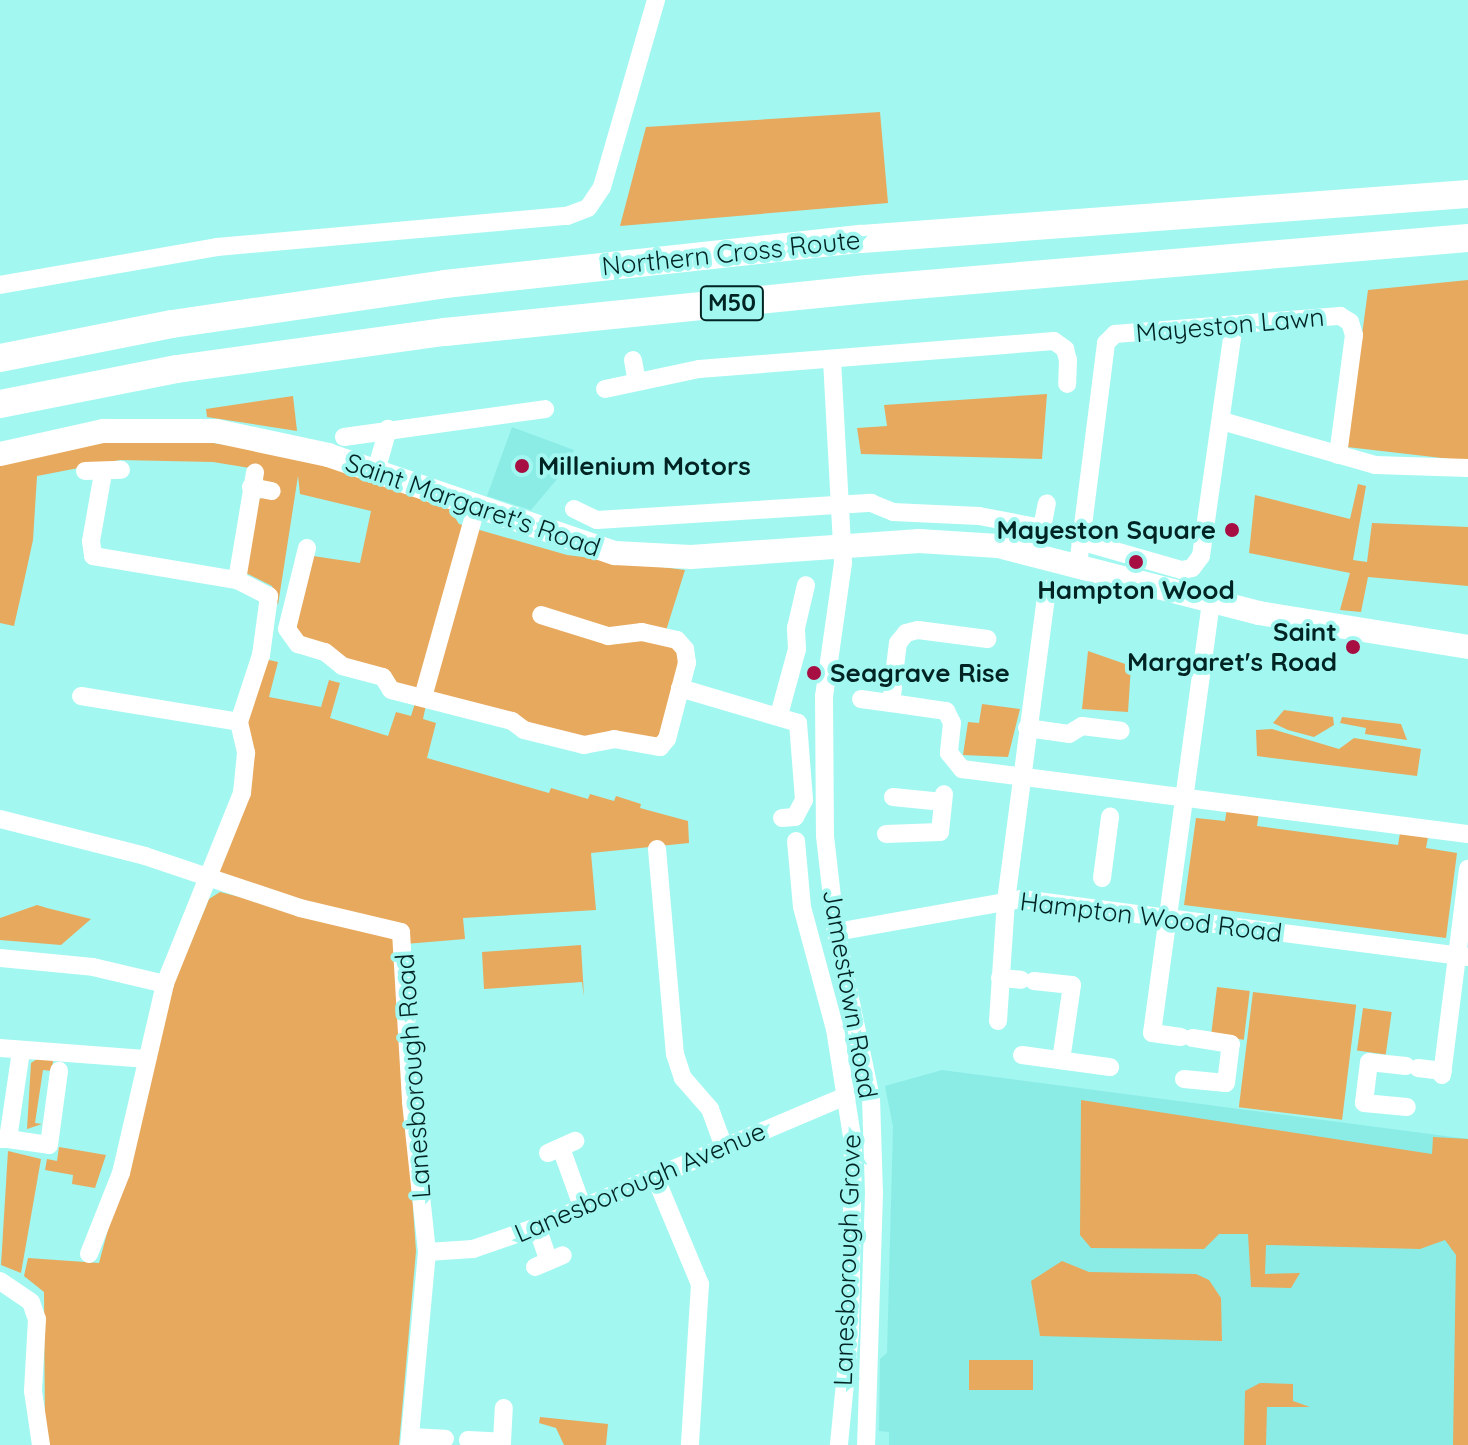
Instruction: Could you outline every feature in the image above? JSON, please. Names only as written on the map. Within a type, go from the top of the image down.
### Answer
[{"type":"highway","name":"Northern Cross Route","points":[[0,358],[172,324],[445,284],[862,239],[1468,194]]},
{"type":"highway","name":"Northern Cross Route","points":[[0,404],[177,369],[445,332],[868,289],[1468,238]]},
{"type":"main road","name":"Saint Margaret's Road","points":[[0,454],[103,431],[216,431],[290,445],[376,471],[590,547],[652,557],[842,545],[956,542],[1079,553],[1211,601],[1468,647]]},
{"type":"street","points":[[0,285],[217,247],[567,216],[588,208],[602,187],[656,0]]},
{"type":"street","name":"Mayeston Lawn","points":[[1079,553],[1106,343],[1115,334],[1340,316],[1350,322],[1354,335],[1338,455]]},
{"type":"street","points":[[1079,553],[1182,570],[1192,568],[1201,556],[1234,324]]},
{"type":"street","points":[[605,389],[699,369],[1054,341],[1065,349],[1067,384]]},
{"type":"street","points":[[633,360],[637,382]]},
{"type":"street","name":"Jamestown Road","points":[[832,360],[842,545],[824,696],[825,836],[836,932],[871,1098],[874,1193],[866,1445]]},
{"type":"street","points":[[344,437],[545,409]]},
{"type":"street","points":[[1222,421],[1375,465],[1468,468]]},
{"type":"street","points":[[376,471],[388,429]]},
{"type":"street","points":[[89,1254],[121,1173],[145,1059],[165,984],[211,879],[242,793],[246,753],[239,722],[261,655],[269,596],[237,580],[170,564],[93,556],[91,541],[103,471]]},
{"type":"street","points":[[237,580],[253,479],[272,491]]},
{"type":"street","points":[[574,509],[597,520],[841,503],[1042,528],[1047,503]]},
{"type":"street","points":[[423,697],[476,509]]},
{"type":"street","points":[[307,548],[287,629],[290,639],[325,652],[342,666],[383,677],[391,690],[584,745],[614,739],[649,749],[667,739],[687,663],[685,649],[677,640],[642,632],[608,636],[541,615]]},
{"type":"street","points":[[779,715],[797,649],[806,585]]},
{"type":"street","points":[[998,1021],[1006,901],[1020,776],[1047,589]]},
{"type":"street","points":[[1184,1079],[1226,1083],[1231,1044],[1152,1033],[1211,601]]},
{"type":"street","points":[[893,689],[898,643],[906,633],[918,630],[987,639]]},
{"type":"street","points":[[680,688],[779,715],[800,727],[804,800],[795,817],[782,818]]},
{"type":"street","points":[[861,699],[893,689],[946,711],[952,723],[954,764],[944,793],[940,832],[886,834]]},
{"type":"street","points":[[81,696],[239,722]]},
{"type":"street","points":[[1027,728],[1069,734],[1082,726],[1121,731]]},
{"type":"street","points":[[954,764],[962,769],[1020,776],[1111,803],[1184,796],[1468,834]]},
{"type":"street","points":[[893,797],[944,793]]},
{"type":"street","points":[[1101,892],[1111,803]]},
{"type":"street","name":"Lanesborough Road","points":[[0,819],[145,856],[300,908],[401,932],[406,1041],[427,1252],[410,1441]]},
{"type":"street","points":[[657,849],[675,1054],[683,1078],[710,1109],[724,1147]]},
{"type":"street","name":"Lanesborough Grove","points":[[801,850],[802,907],[848,1095],[853,1143],[850,1332],[839,1445]]},
{"type":"street","points":[[1407,1107],[1364,1103],[1369,1062],[1442,1073],[1462,956],[1468,869]]},
{"type":"street","name":"Hampton Wood Road","points":[[836,932],[1006,901],[1101,892],[1167,916],[1462,956]]},
{"type":"street","points":[[0,958],[93,967],[165,984]]},
{"type":"street","points":[[1000,978],[1072,985],[1061,1060]]},
{"type":"street","points":[[0,1048],[145,1059]]},
{"type":"street","points":[[21,1051],[4,1139],[49,1145],[59,1071]]},
{"type":"street","points":[[1022,1055],[1110,1067]]},
{"type":"street","name":"Lanesborough Avenue","points":[[427,1252],[473,1249],[537,1227],[848,1095]]},
{"type":"street","points":[[561,1147],[582,1206]]},
{"type":"street","points":[[656,1179],[700,1284],[690,1445]]},
{"type":"street","points":[[537,1227],[549,1261]]},
{"type":"street","points":[[0,1281],[31,1302],[37,1319],[33,1391],[41,1445]]},
{"type":"street","points":[[468,1440],[502,1442],[504,1408]]},
{"type":"street","points":[[410,1441],[445,1439]]},
{"type":"shaded area","points":[[880,112],[888,203],[620,226],[646,127]]},
{"type":"shaded area","points":[[1468,280],[1468,461],[1347,447],[1368,290]]},
{"type":"shaded area","points":[[1047,394],[1042,459],[861,454],[857,428],[887,426],[884,405]]},
{"type":"shaded area","points":[[293,396],[297,431],[207,417],[206,409]]},
{"type":"shaded area","points":[[512,427],[574,450],[564,471],[531,510],[487,496]]},
{"type":"shaded area","points":[[173,437],[298,456],[449,508],[459,524],[567,555],[685,570],[664,637],[685,649],[667,739],[583,744],[392,689],[294,636],[313,556],[360,563],[371,511],[300,494],[298,476],[278,605],[272,586],[246,573],[259,499],[265,497],[262,470],[213,462],[120,460],[37,476],[33,540],[14,626],[0,623],[0,464],[84,443]]},
{"type":"shaded area","points":[[1358,484],[1366,486],[1353,560],[1367,562],[1372,523],[1468,527],[1468,586],[1368,577],[1361,612],[1340,610],[1350,573],[1249,553],[1255,495],[1350,519]]},
{"type":"shaded area","points":[[1088,651],[1131,666],[1128,712],[1082,709]]},
{"type":"shaded area","points":[[260,658],[278,662],[269,697],[321,707],[329,680],[340,683],[330,718],[388,736],[396,712],[411,716],[415,703],[426,705],[423,719],[436,723],[427,758],[549,793],[551,788],[588,799],[590,794],[614,801],[616,796],[641,804],[640,808],[688,821],[689,843],[591,853],[596,910],[463,918],[465,939],[405,944],[401,932],[211,879],[242,793],[239,722]]},
{"type":"shaded area","points":[[982,704],[1020,709],[1008,757],[963,755],[968,722],[979,723]]},
{"type":"shaded area","points":[[1284,710],[1333,717],[1334,725],[1314,737],[1288,730],[1273,723]]},
{"type":"shaded area","points":[[1342,717],[1401,724],[1407,740],[1365,734],[1366,728],[1340,723]]},
{"type":"shaded area","points":[[1272,729],[1339,749],[1354,738],[1421,749],[1417,776],[1257,756],[1256,730]]},
{"type":"shaded area","points":[[1227,808],[1259,812],[1257,826],[1398,845],[1400,833],[1428,837],[1426,848],[1457,853],[1446,938],[1184,905],[1196,818],[1225,821]]},
{"type":"shaded area","points":[[220,892],[394,936],[416,1251],[399,1445],[50,1445],[45,1434],[44,1292],[24,1276],[28,1258],[99,1263],[174,983],[209,899]]},
{"type":"shaded area","points":[[37,905],[91,919],[61,945],[0,940],[0,918]]},
{"type":"shaded area","points":[[581,945],[584,997],[582,982],[484,989],[482,952]]},
{"type":"shaded area","points":[[1217,987],[1250,991],[1244,1040],[1211,1036]]},
{"type":"shaded area","points":[[1253,992],[1356,1005],[1342,1120],[1239,1107]]},
{"type":"shaded area","points":[[1363,1008],[1392,1012],[1386,1055],[1357,1051]]},
{"type":"shaded area","points":[[37,1059],[53,1060],[52,1071],[43,1070],[35,1123],[42,1124],[27,1129],[31,1063]]},
{"type":"shaded area","points":[[942,1070],[1468,1139],[1468,1445],[889,1445],[889,1432],[879,1431],[880,1359],[887,1353],[893,1127],[885,1086]]},
{"type":"shaded area","points":[[1081,1100],[1432,1154],[1433,1137],[1468,1139],[1468,1445],[1453,1445],[1456,1255],[1445,1240],[1420,1249],[1266,1245],[1265,1274],[1300,1273],[1291,1288],[1251,1287],[1248,1234],[1219,1234],[1204,1249],[1091,1248],[1080,1235]]},
{"type":"shaded area","points":[[59,1147],[106,1155],[95,1188],[72,1184],[73,1175],[45,1170],[47,1159],[57,1161]]},
{"type":"shaded area","points":[[8,1151],[41,1159],[21,1273],[1,1265]]},
{"type":"shaded area","points":[[1062,1261],[1089,1272],[1196,1274],[1209,1280],[1221,1298],[1222,1341],[1040,1336],[1031,1281]]},
{"type":"shaded area","points":[[969,1360],[1033,1360],[1033,1390],[969,1390]]},
{"type":"shaded area","points":[[1260,1383],[1293,1384],[1293,1401],[1310,1407],[1267,1407],[1266,1445],[1244,1445],[1245,1391]]},
{"type":"shaded area","points":[[540,1417],[608,1424],[606,1445],[564,1445],[556,1428],[539,1423]]},
{"type":"place","name":"Millenium Motors","points":[[522,466]]},
{"type":"place","name":"Mayeston Square","points":[[1232,530]]},
{"type":"place","name":"Hampton Wood","points":[[1136,562]]},
{"type":"place","name":"Saint Margaret's Road","points":[[1353,647]]},
{"type":"place","name":"Seagrave Rise","points":[[814,673]]}]
